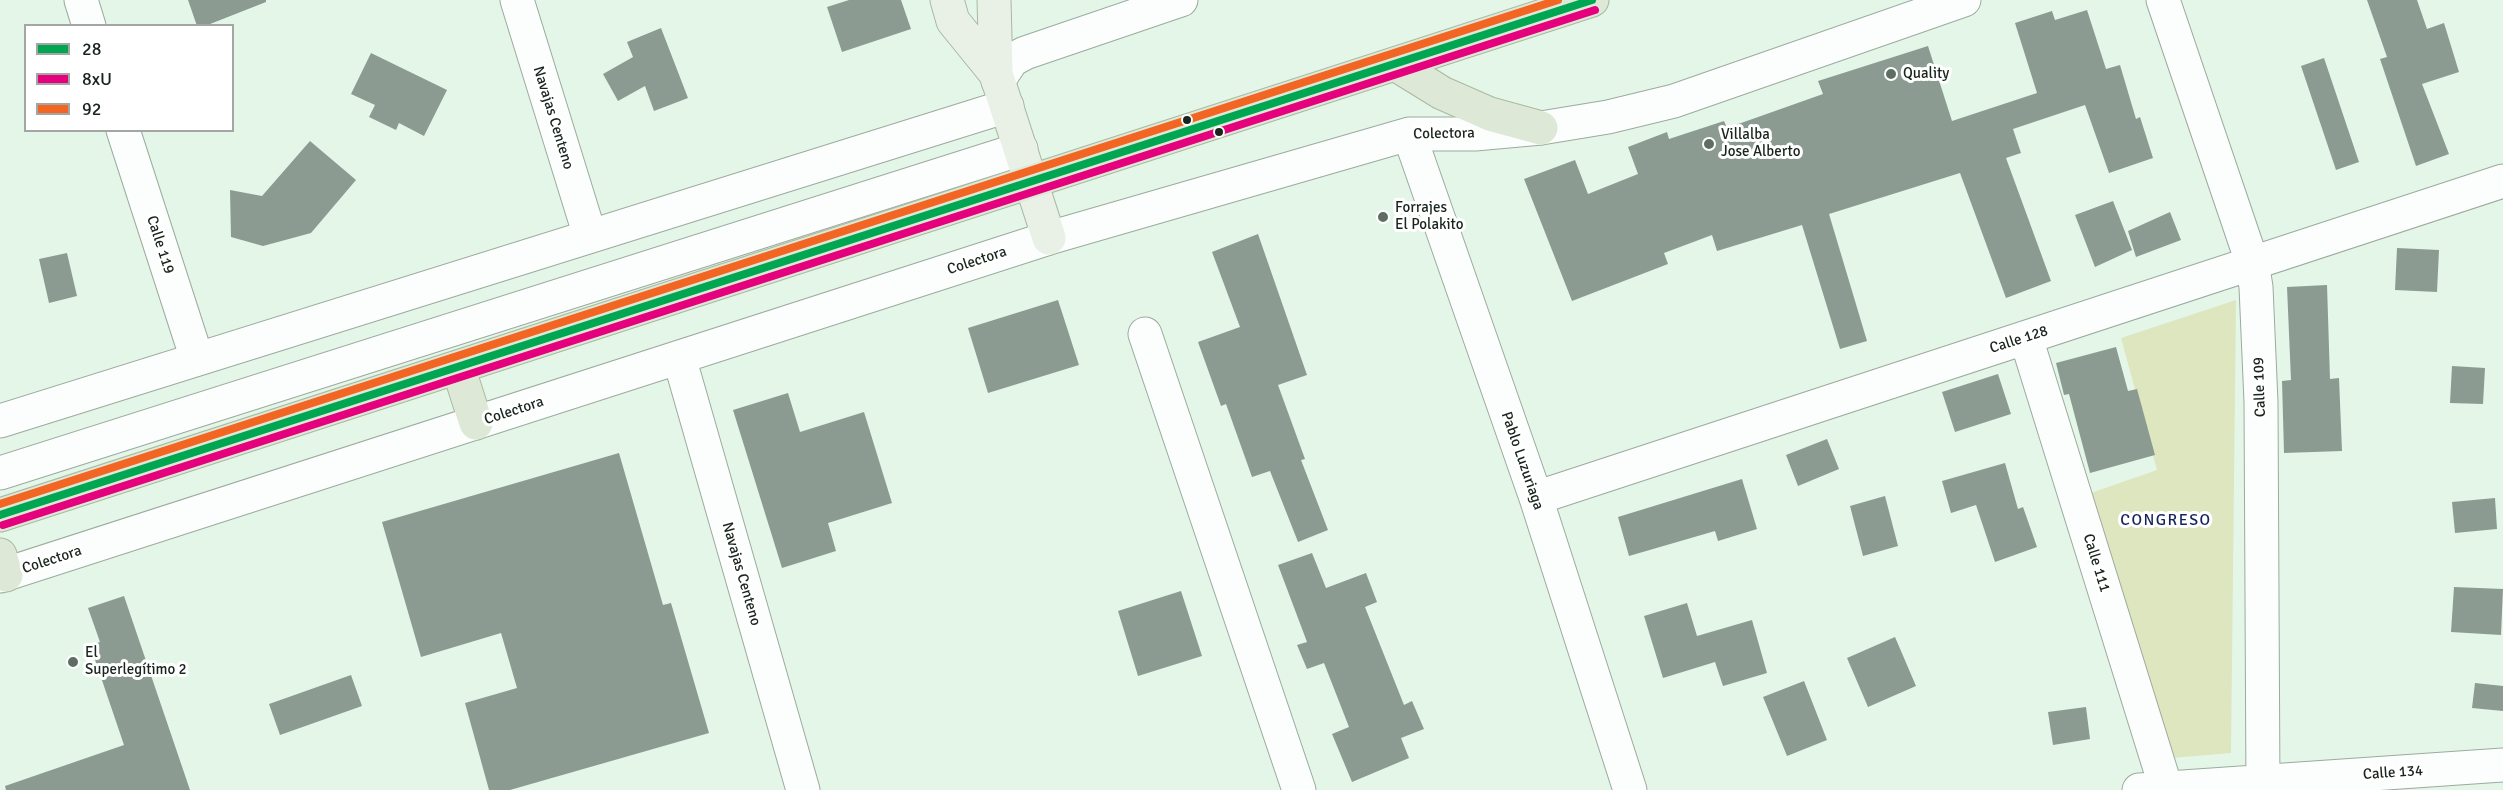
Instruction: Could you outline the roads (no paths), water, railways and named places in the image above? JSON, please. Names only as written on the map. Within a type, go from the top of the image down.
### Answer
[{"type":"highway","points":[[0,515],[1592,0]]},
{"type":"highway","points":[[1395,64],[1442,93],[1490,114],[1541,128]]},
{"type":"highway","points":[[458,367],[476,423]]},
{"type":"main road","points":[[947,0],[954,21],[1000,87]]},
{"type":"main road","points":[[994,0],[1000,87],[1049,238]]},
{"type":"street","points":[[81,0],[88,24]]},
{"type":"street","name":"Navajas Centeno","points":[[517,0],[590,236]]},
{"type":"street","points":[[0,421],[590,236],[1000,87],[1012,60],[1025,53],[1181,0]]},
{"type":"street","name":"Colectora","points":[[2,569],[476,423],[1049,238],[1409,134],[1475,134],[1541,128],[1608,117],[1674,101],[1964,0]]},
{"type":"street","name":"Calle 109","points":[[2163,0],[2252,262],[2256,287],[2261,402],[2264,786]]},
{"type":"street","name":"Calle 119","points":[[124,132],[197,359]]},
{"type":"street","name":"Pablo Luzuriaga","points":[[1409,134],[1536,498],[1630,790]]},
{"type":"street","points":[[0,473],[1021,149]]},
{"type":"street","name":"Calle 128","points":[[1536,498],[2503,181]]},
{"type":"street","points":[[1145,334],[1299,790]]},
{"type":"street","name":"Calle 111","points":[[2026,338],[2152,789]]},
{"type":"street","name":"Navajas Centeno","points":[[679,357],[803,790]]},
{"type":"street","name":"Calle 134","points":[[2152,789],[2264,786],[2503,765]]},
{"type":"place","name":"Quality","points":[[1891,74]]},
{"type":"place","name":"Villalba Jose Alberto","points":[[1709,144]]},
{"type":"place","name":"Forrajes El Polakito","points":[[1383,217]]},
{"type":"place","name":"El Superlegítimo 2","points":[[73,662]]},
{"type":"district","name":"CONGRESO","points":[[2166,521]]}]
